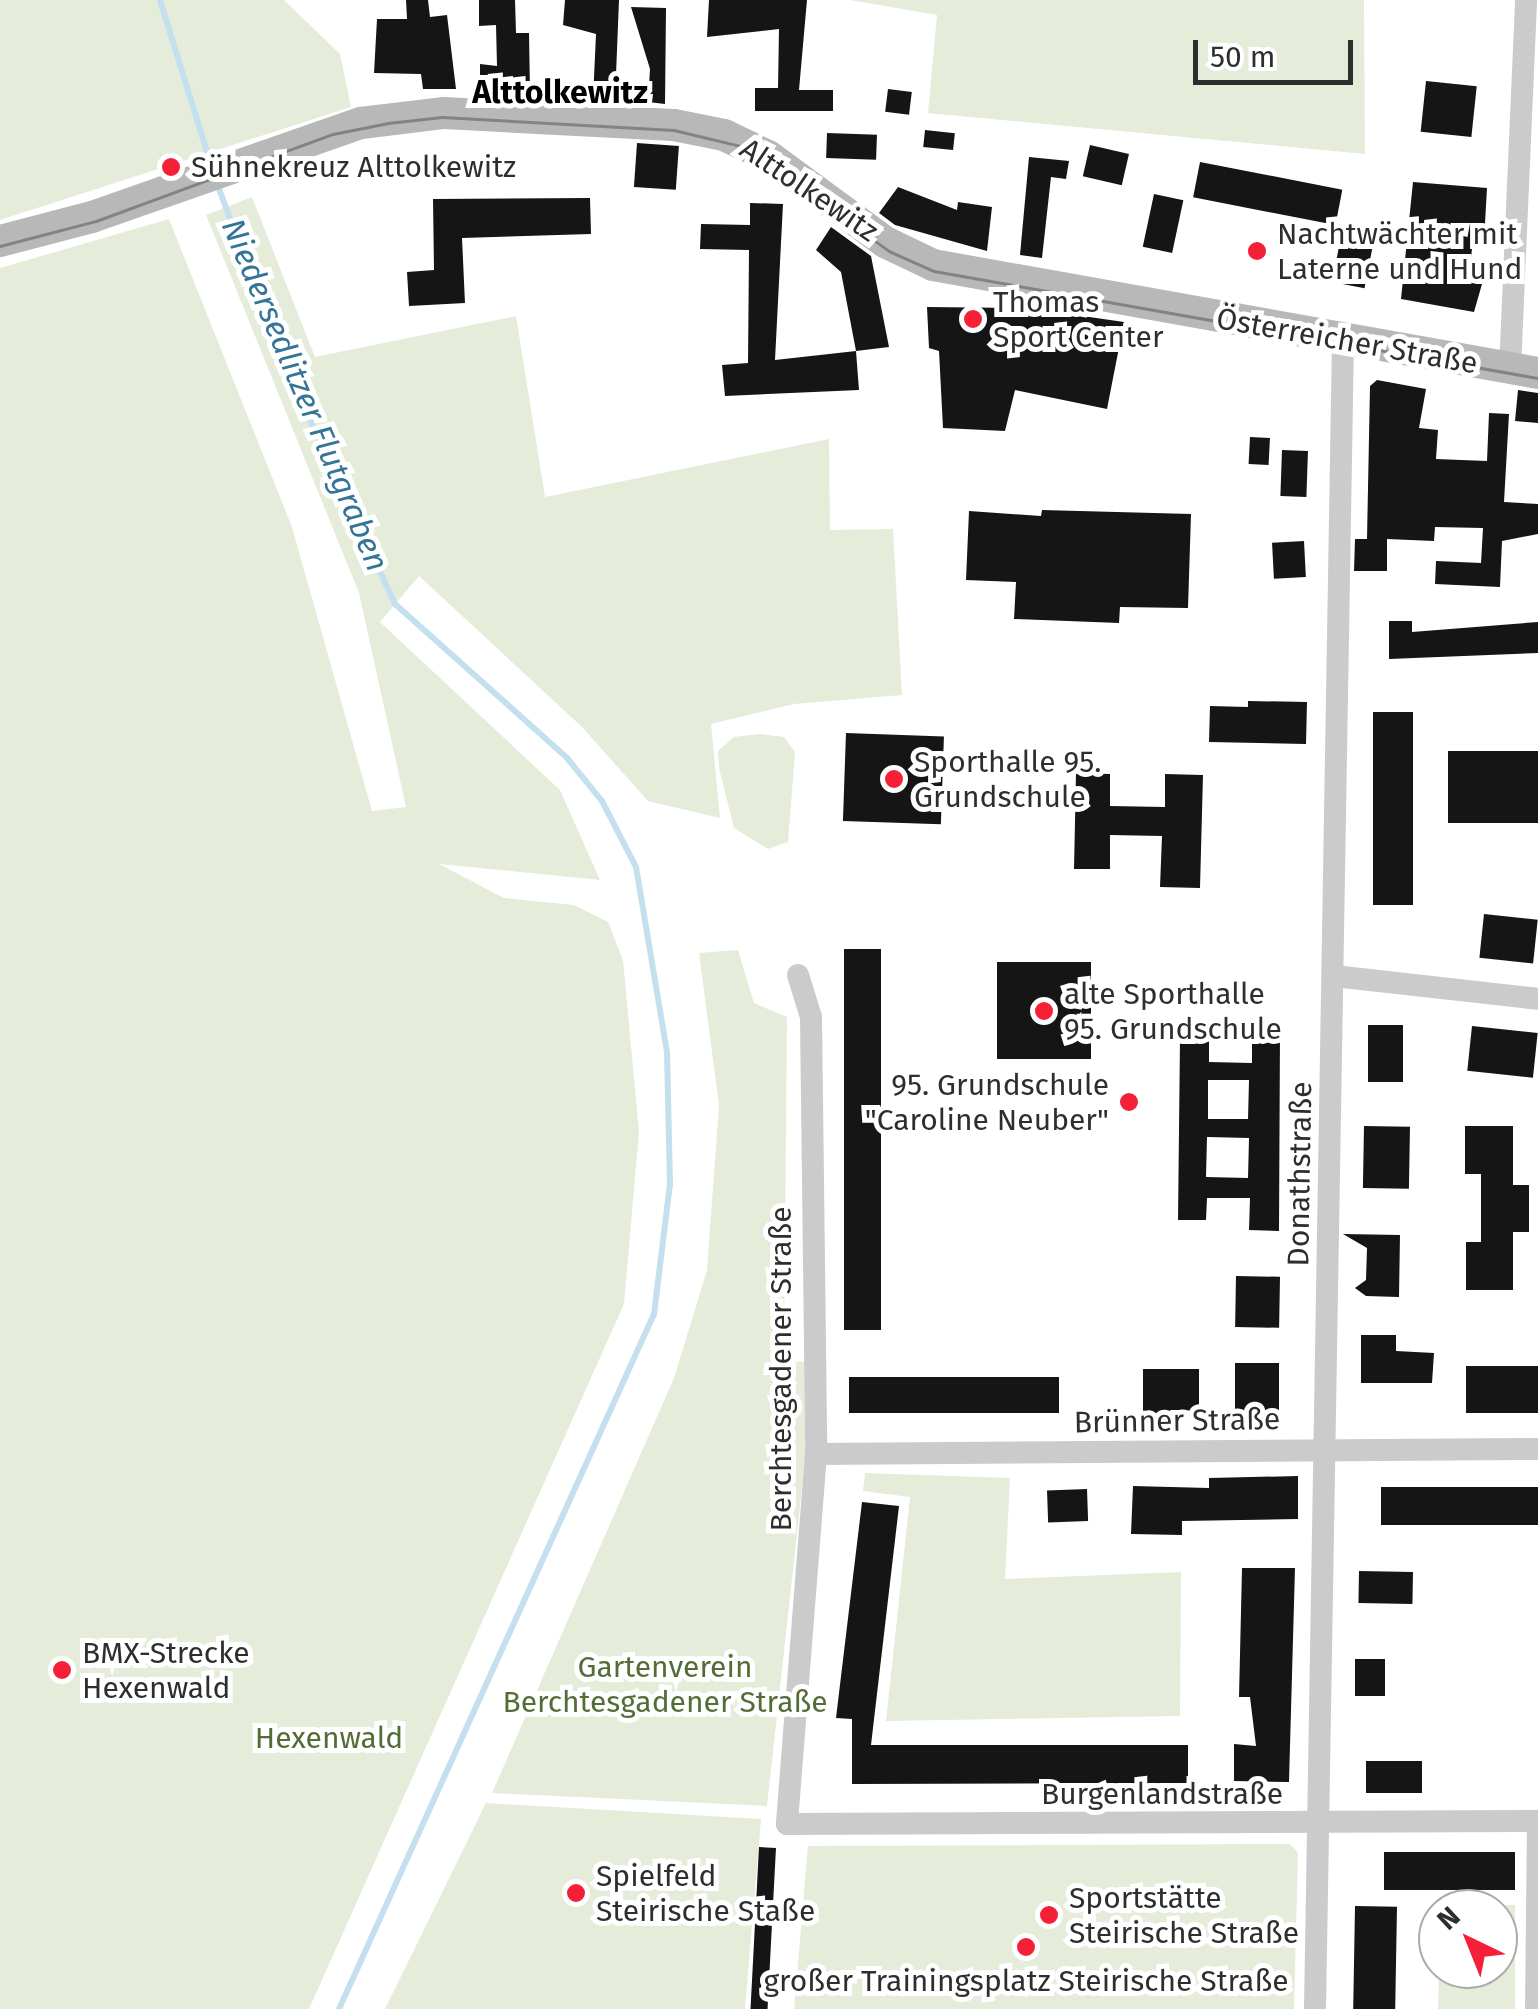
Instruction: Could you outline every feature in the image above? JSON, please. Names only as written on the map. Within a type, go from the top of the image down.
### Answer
[{"type":"main road","name":"Alttolkewitz","points":[[0,241],[179,187],[331,130],[424,115],[686,126],[768,156],[915,258],[1156,308]]},
{"type":"main road","name":"Österreicher Straße","points":[[1156,308],[1524,371]]},
{"type":"street","points":[[1524,371],[1530,13]]},
{"type":"street","name":"Donathstraße","points":[[1315,2009],[1343,340]]},
{"type":"street","name":"Berchtesgadener Straße","points":[[787,1824],[816,1454],[810,1017],[798,975]]},
{"type":"street","points":[[1334,976],[1538,999]]},
{"type":"street","name":"Brünner Straße","points":[[816,1454],[1538,1448]]},
{"type":"street","points":[[1536,2009],[1538,1822]]},
{"type":"street","name":"Burgenlandstraße","points":[[787,1824],[1538,1822]]},
{"type":"green space","points":[[0,0],[284,0],[340,54],[351,107],[0,220]]},
{"type":"green space","points":[[850,0],[1364,0],[1365,154],[928,113],[937,15]]},
{"type":"green space","name":"Hexenwald","points":[[252,197],[315,357],[516,316],[545,497],[829,439],[830,530],[893,529],[902,695],[794,704],[711,724],[720,818],[648,801],[582,727],[419,576],[380,622],[560,790],[600,880],[439,864],[504,898],[574,905],[608,922],[623,960],[639,1132],[624,1304],[309,2009],[0,2009],[0,268],[169,219],[292,527],[372,811],[406,807],[359,593],[206,215]]},
{"type":"green space","points":[[734,737],[784,737],[795,752],[788,842],[768,849],[734,828],[719,768],[718,751]]},
{"type":"green space","name":"Gartenverein Berchtesgadener Straße","points":[[738,950],[754,1003],[787,1017],[784,1361],[806,1362],[807,1443],[767,1806],[492,1793],[674,1378],[707,1270],[719,1105],[699,953]]},
{"type":"green space","points":[[865,1473],[1010,1478],[1005,1579],[1181,1572],[1180,1716],[886,1721],[910,1497],[863,1491]]},
{"type":"green space","name":"Spielfeld Steirische Staße","points":[[486,1803],[761,1819],[745,2009],[385,2009]]},
{"type":"green space","name":"Sportstätte Steirische Straße","points":[[1290,1844],[1298,1853],[1294,2009],[794,2009],[808,1846]]},
{"type":"green space","points":[[1438,1989],[1515,1989],[1515,2009],[1438,2009]]},
{"type":"building","points":[[406,0],[428,0],[430,17],[447,15],[456,89],[423,89],[421,74],[374,73],[377,19],[407,19]]},
{"type":"building","points":[[479,0],[515,0],[516,33],[529,33],[530,91],[480,90],[480,64],[497,66],[496,25],[479,26]]},
{"type":"building","points":[[565,0],[619,0],[615,100],[593,99],[596,34],[563,25]]},
{"type":"building","points":[[709,0],[807,0],[799,90],[833,90],[833,111],[755,111],[755,88],[778,88],[779,29],[707,37]]},
{"type":"building","points":[[631,7],[666,8],[665,104],[648,102],[650,69]]},
{"type":"building","points":[[1426,81],[1477,86],[1471,137],[1421,132]]},
{"type":"building","points":[[888,89],[912,92],[909,115],[885,112]]},
{"type":"building","points":[[925,130],[955,133],[953,150],[923,147]]},
{"type":"building","points":[[827,133],[877,135],[876,160],[826,158]]},
{"type":"building","points":[[637,143],[679,146],[676,190],[634,187]]},
{"type":"building","points":[[1090,145],[1129,154],[1122,185],[1083,176]]},
{"type":"building","points":[[1029,157],[1069,161],[1066,179],[1051,177],[1042,258],[1020,255]]},
{"type":"building","points":[[1200,162],[1342,190],[1335,225],[1193,197]]},
{"type":"building","points":[[1413,182],[1487,188],[1484,241],[1473,240],[1469,276],[1484,277],[1474,312],[1401,299]]},
{"type":"building","points":[[898,187],[957,210],[958,202],[992,207],[987,251],[895,225],[879,213]]},
{"type":"building","points":[[1154,194],[1183,200],[1172,253],[1143,247]]},
{"type":"building","points":[[590,198],[591,234],[462,238],[465,303],[409,306],[407,272],[434,270],[433,199]]},
{"type":"building","points":[[750,203],[783,204],[775,360],[856,351],[859,390],[725,396],[722,365],[748,363],[749,250],[700,249],[701,224],[750,225]]},
{"type":"building","points":[[1343,226],[1375,232],[1365,288],[1332,282]]},
{"type":"building","points":[[831,227],[871,256],[889,347],[856,351],[841,272],[816,250]]},
{"type":"building","points":[[927,307],[1027,308],[1124,322],[1107,409],[1015,390],[1005,431],[943,428],[939,351],[929,348]]},
{"type":"building","points":[[1377,380],[1426,389],[1419,428],[1438,430],[1436,459],[1487,461],[1489,413],[1509,414],[1504,502],[1538,504],[1538,534],[1502,541],[1500,587],[1435,584],[1436,561],[1481,563],[1483,528],[1435,527],[1434,541],[1387,539],[1387,571],[1354,571],[1355,539],[1367,539],[1370,386]]},
{"type":"building","points":[[1518,390],[1538,393],[1538,423],[1515,421]]},
{"type":"building","points":[[1250,437],[1270,438],[1269,465],[1249,464]]},
{"type":"building","points":[[1282,450],[1308,451],[1306,497],[1280,496]]},
{"type":"building","points":[[1042,510],[1191,514],[1188,608],[1120,607],[1119,623],[1014,619],[1016,582],[966,580],[969,511],[1041,516]]},
{"type":"building","points":[[1304,541],[1306,577],[1274,579],[1272,543]]},
{"type":"building","points":[[1389,621],[1412,621],[1412,632],[1538,622],[1538,653],[1389,659]]},
{"type":"building","points":[[1248,701],[1307,702],[1306,744],[1209,742],[1210,706],[1248,707]]},
{"type":"building","points":[[1373,712],[1413,712],[1413,905],[1373,905]]},
{"type":"building","name":"Sporthalle 95. Grundschule","points":[[846,733],[944,736],[941,824],[843,821]]},
{"type":"building","points":[[1448,751],[1538,751],[1538,823],[1448,823]]},
{"type":"building","points":[[1076,773],[1110,774],[1110,806],[1165,807],[1165,774],[1203,775],[1200,888],[1160,887],[1162,836],[1110,835],[1110,869],[1074,869]]},
{"type":"building","points":[[1484,914],[1538,920],[1533,963],[1479,958]]},
{"type":"building","points":[[844,949],[881,949],[881,1330],[844,1330]]},
{"type":"building","name":"alte Sporthalle 95. Grundschule","points":[[997,962],[1091,962],[1091,1059],[997,1059]]},
{"type":"building","points":[[1368,1025],[1403,1025],[1403,1082],[1368,1082]]},
{"type":"building","points":[[1472,1026],[1538,1033],[1533,1078],[1467,1071]]},
{"type":"building","points":[[1252,1031],[1280,1032],[1279,1231],[1249,1230],[1250,1198],[1207,1198],[1206,1220],[1178,1220],[1180,1039],[1209,1040],[1209,1062],[1252,1063]],"holes":[[[1208,1080],[1249,1080],[1248,1119],[1208,1119]],[[1207,1137],[1249,1138],[1248,1178],[1206,1177]]]},
{"type":"building","points":[[1364,1126],[1410,1127],[1409,1189],[1363,1188]]},
{"type":"building","points":[[1465,1126],[1513,1126],[1513,1185],[1529,1185],[1529,1232],[1513,1232],[1513,1290],[1466,1290],[1466,1242],[1481,1242],[1481,1174],[1465,1174]]},
{"type":"building","points":[[1343,1234],[1400,1235],[1399,1297],[1366,1296],[1355,1288],[1366,1280],[1367,1248]]},
{"type":"building","points":[[1236,1276],[1280,1277],[1279,1328],[1235,1327]]},
{"type":"building","points":[[1361,1335],[1396,1335],[1396,1351],[1434,1353],[1432,1383],[1361,1383]]},
{"type":"building","points":[[1235,1363],[1279,1363],[1279,1414],[1235,1414]]},
{"type":"building","points":[[1466,1366],[1538,1366],[1538,1413],[1466,1413]]},
{"type":"building","points":[[1143,1369],[1199,1369],[1199,1414],[1143,1414]]},
{"type":"building","points":[[849,1377],[1059,1377],[1059,1413],[849,1413]]},
{"type":"building","points":[[1298,1476],[1298,1519],[1182,1521],[1182,1535],[1131,1534],[1133,1486],[1209,1488],[1209,1478]]},
{"type":"building","points":[[1381,1487],[1538,1487],[1538,1525],[1381,1525]]},
{"type":"building","points":[[1087,1489],[1088,1521],[1048,1522],[1047,1490]]},
{"type":"building","points":[[862,1502],[899,1506],[871,1745],[1188,1745],[1188,1783],[852,1784],[852,1719],[836,1718]]},
{"type":"building","points":[[1242,1568],[1295,1568],[1289,1782],[1234,1781],[1234,1744],[1256,1746],[1250,1697],[1239,1697]]},
{"type":"building","points":[[1359,1571],[1413,1572],[1412,1604],[1358,1603]]},
{"type":"building","points":[[1355,1659],[1385,1659],[1385,1696],[1355,1696]]},
{"type":"building","points":[[1366,1761],[1422,1761],[1422,1793],[1366,1793]]},
{"type":"building","points":[[759,1847],[776,1848],[768,2009],[751,2009]]},
{"type":"building","points":[[1384,1852],[1515,1852],[1515,1889],[1384,1890]]},
{"type":"building","points":[[1355,1906],[1397,1907],[1395,2009],[1353,2009]]},
{"type":"waterway","name":"Niedersedlitzer Flutgraben","points":[[160,0],[211,165]]},
{"type":"waterway","name":"Niedersedlitzer Flutgraben","points":[[218,186],[279,353],[395,604],[567,758],[602,801],[636,867],[667,1052],[670,1184],[654,1314],[339,2009]]},
{"type":"tram line","points":[[0,246],[96,221],[333,134],[388,123],[442,117],[674,130],[745,147],[889,251],[934,271],[1538,378]]},
{"type":"place","name":"Sühnekreuz Alttolkewitz","points":[[171,167]]},
{"type":"place","name":"Nachtwächter mit Laterne und Hund","points":[[1257,251]]},
{"type":"place","name":"Thomas Sport Center","points":[[973,319]]},
{"type":"place","name":"Sporthalle 95. Grundschule","points":[[894,779]]},
{"type":"place","name":"alte Sporthalle 95. Grundschule","points":[[1044,1011]]},
{"type":"place","name":"95. Grundschule \"Caroline Neuber\"","points":[[1129,1102]]},
{"type":"place","name":"BMX-Strecke Hexenwald","points":[[62,1670]]},
{"type":"place","name":"Spielfeld Steirische Staße","points":[[576,1893]]},
{"type":"place","name":"Sportstätte Steirische Straße","points":[[1049,1915]]},
{"type":"place","name":"großer Trainingsplatz Steirische Straße","points":[[1026,1947]]},
{"type":"district","name":"Alttolkewitz","points":[[560,92]]}]
